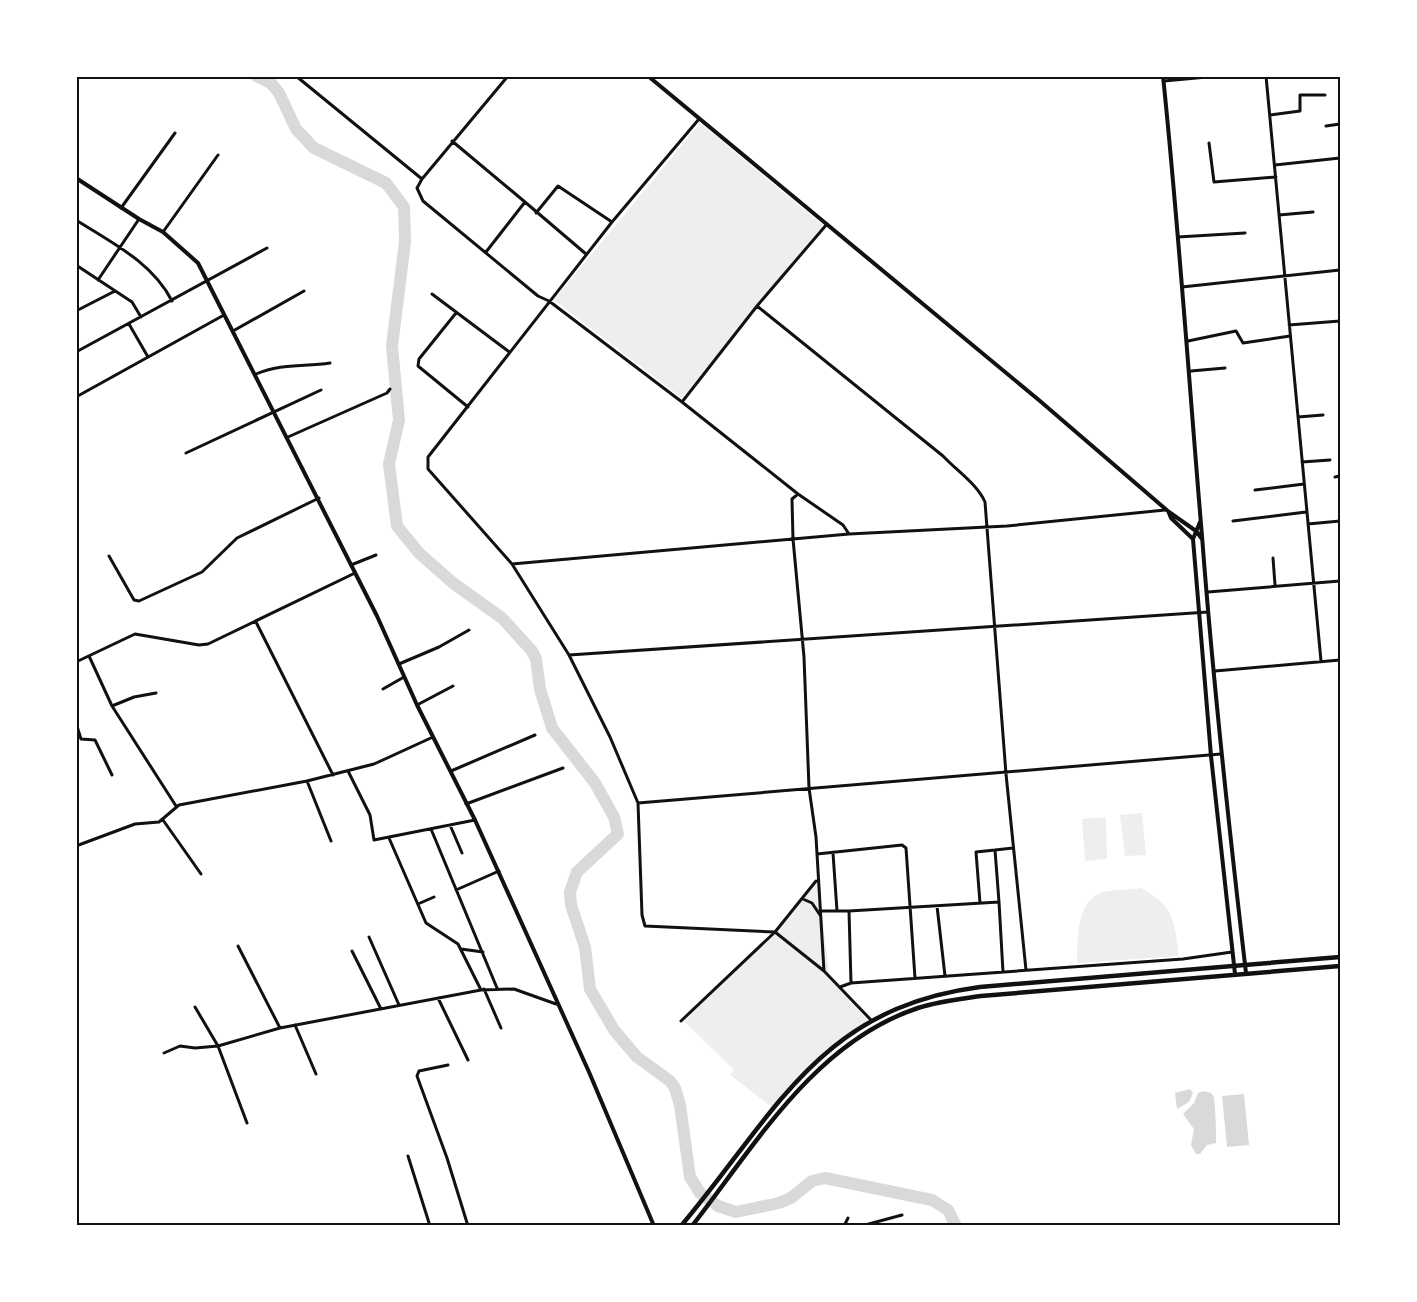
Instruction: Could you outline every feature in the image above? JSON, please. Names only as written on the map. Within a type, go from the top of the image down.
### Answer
[{"type":"highway","points":[[683,1224],[814,1062],[832,1045],[871,1020],[912,1001],[962,990],[1341,957]]},
{"type":"highway","points":[[692,1226],[818,1068],[860,1036],[901,1014],[931,1004],[972,997],[1341,966]]},
{"type":"street","points":[[296,76],[422,179]]},
{"type":"street","points":[[508,76],[422,179],[417,189],[423,201],[538,296],[682,402],[798,494],[843,525],[849,534]]},
{"type":"street","points":[[648,76],[1168,511],[1196,531],[1202,540]]},
{"type":"street","points":[[1218,76],[1164,79],[1191,371],[1202,540],[1221,754],[1246,973]]},
{"type":"street","points":[[1266,76],[1321,661]]},
{"type":"street","points":[[1270,115],[1300,111],[1300,95],[1325,95]]},
{"type":"street","points":[[700,119],[612,222],[508,351],[468,407],[428,457],[428,469],[512,564],[570,655],[638,803],[642,915],[645,926],[776,932],[824,970],[871,1020]]},
{"type":"street","points":[[1326,126],[1341,124]]},
{"type":"street","points":[[121,208],[175,133]]},
{"type":"street","points":[[453,141],[586,254]]},
{"type":"street","points":[[1209,143],[1212,180],[1215,183],[1276,177]]},
{"type":"street","points":[[163,232],[218,155]]},
{"type":"street","points":[[1275,165],[1341,158]]},
{"type":"street","points":[[76,178],[163,232],[187,251],[198,263],[208,281],[319,498],[417,705],[475,820],[589,1072],[654,1226]]},
{"type":"street","points":[[536,213],[558,186],[612,222]]},
{"type":"street","points":[[486,252],[525,202]]},
{"type":"street","points":[[1279,215],[1313,212]]},
{"type":"street","points":[[98,280],[139,219]]},
{"type":"street","points":[[76,220],[120,247],[160,280],[172,301]]},
{"type":"street","points":[[682,402],[757,306],[827,224]]},
{"type":"street","points":[[1178,237],[1245,233]]},
{"type":"street","points":[[76,352],[267,248]]},
{"type":"street","points":[[76,265],[132,302],[141,317]]},
{"type":"street","points":[[1182,287],[1285,274],[1341,270]]},
{"type":"street","points":[[76,310],[115,291]]},
{"type":"street","points":[[233,331],[304,291]]},
{"type":"street","points":[[432,294],[508,351]]},
{"type":"street","points":[[757,306],[943,456],[980,490],[985,502],[1006,774],[1026,970]]},
{"type":"street","points":[[456,313],[419,359],[418,366],[468,407]]},
{"type":"street","points":[[76,397],[224,315]]},
{"type":"street","points":[[1290,325],[1341,321]]},
{"type":"street","points":[[129,324],[148,357]]},
{"type":"street","points":[[1188,341],[1236,331],[1243,343],[1290,336]]},
{"type":"street","points":[[256,374],[297,364],[330,363]]},
{"type":"street","points":[[1191,371],[1225,368]]},
{"type":"street","points":[[288,437],[387,393],[390,389]]},
{"type":"street","points":[[186,453],[321,390]]},
{"type":"street","points":[[1298,417],[1323,415]]},
{"type":"street","points":[[1302,462],[1330,460]]},
{"type":"street","points":[[1335,477],[1341,476]]},
{"type":"street","points":[[1255,490],[1304,484]]},
{"type":"street","points":[[798,494],[792,500],[793,539],[803,640],[809,788],[817,854],[824,970]]},
{"type":"street","points":[[108,556],[134,600],[139,601],[201,572],[237,538],[319,498]]},
{"type":"street","points":[[512,564],[849,534],[987,527],[1168,511]]},
{"type":"street","points":[[1168,511],[1171,518],[1193,539]]},
{"type":"street","points":[[1233,521],[1306,512]]},
{"type":"street","points":[[1308,524],[1341,521]]},
{"type":"street","points":[[1201,522],[1193,539],[1201,613],[1211,756],[1235,974]]},
{"type":"street","points":[[351,565],[376,555]]},
{"type":"street","points":[[1273,558],[1275,585]]},
{"type":"street","points":[[76,662],[129,635],[204,645],[355,573]]},
{"type":"street","points":[[1208,592],[1341,581]]},
{"type":"street","points":[[570,655],[1210,612]]},
{"type":"street","points":[[256,622],[333,775]]},
{"type":"street","points":[[399,664],[439,647],[469,630]]},
{"type":"street","points":[[89,656],[112,706],[175,807]]},
{"type":"street","points":[[1215,671],[1341,660]]},
{"type":"street","points":[[383,689],[404,677]]},
{"type":"street","points":[[417,705],[453,686]]},
{"type":"street","points":[[112,706],[134,697],[156,693]]},
{"type":"street","points":[[76,723],[81,738],[95,740],[112,775]]},
{"type":"street","points":[[451,771],[535,735]]},
{"type":"street","points":[[76,846],[135,824],[163,820],[175,807],[307,781],[374,764],[433,737]]},
{"type":"street","points":[[638,803],[1006,774],[1221,754]]},
{"type":"street","points":[[466,804],[563,768]]},
{"type":"street","points":[[348,771],[370,815],[372,839],[388,838],[475,820]]},
{"type":"street","points":[[307,781],[331,841]]},
{"type":"street","points":[[163,820],[201,874]]},
{"type":"street","points":[[450,825],[462,853]]},
{"type":"street","points":[[431,829],[497,988]]},
{"type":"street","points":[[388,838],[429,927],[456,943],[461,949],[501,1028]]},
{"type":"street","points":[[817,854],[904,846],[911,907],[915,978]]},
{"type":"street","points":[[980,903],[976,852],[1013,848]]},
{"type":"street","points":[[995,850],[1003,972]]},
{"type":"street","points":[[833,852],[837,911]]},
{"type":"street","points":[[456,890],[499,871]]},
{"type":"street","points":[[681,1022],[776,932],[817,879]]},
{"type":"street","points":[[418,904],[434,897]]},
{"type":"street","points":[[803,899],[812,903],[820,917]]},
{"type":"street","points":[[820,910],[849,911],[999,902]]},
{"type":"street","points":[[937,905],[945,976]]},
{"type":"street","points":[[849,911],[851,983]]},
{"type":"street","points":[[369,937],[399,1005]]},
{"type":"street","points":[[238,946],[280,1029]]},
{"type":"street","points":[[461,949],[484,954]]},
{"type":"street","points":[[352,951],[381,1010]]},
{"type":"street","points":[[840,987],[851,983],[1183,959],[1232,952]]},
{"type":"street","points":[[164,1053],[184,1046],[195,1048],[218,1046],[295,1025],[497,988],[514,989],[556,1003]]},
{"type":"street","points":[[438,998],[468,1060]]},
{"type":"street","points":[[195,1006],[218,1046],[247,1123]]},
{"type":"street","points":[[295,1025],[316,1074]]},
{"type":"street","points":[[448,1065],[417,1073],[448,1160],[468,1226]]},
{"type":"street","points":[[408,1156],[430,1226]]},
{"type":"street","points":[[864,1225],[902,1215]]},
{"type":"street","points":[[844,1226],[848,1218]]},
{"type":"shaded area","points":[[700,123],[823,225],[682,398],[554,300]]},
{"type":"shaded area","points":[[1142,813],[1146,855],[1125,856],[1120,815]]},
{"type":"shaded area","points":[[1106,817],[1107,859],[1085,861],[1082,819]]},
{"type":"shaded area","points":[[818,881],[830,980],[868,1020],[817,1060],[773,1108],[730,1075],[734,1070],[684,1021],[775,934]]},
{"type":"shaded area","points":[[1141,888],[1167,908],[1174,924],[1179,956],[1077,963],[1078,933],[1087,904],[1103,892]]},
{"type":"shaded area","points":[[1190,1089],[1193,1093],[1189,1102],[1177,1109],[1175,1093]]},
{"type":"shaded area","points":[[1204,1091],[1211,1093],[1214,1097],[1216,1143],[1207,1145],[1200,1154],[1196,1154],[1191,1145],[1194,1129],[1183,1114],[1194,1103],[1198,1093]]},
{"type":"shaded area","points":[[1244,1094],[1249,1145],[1227,1147],[1222,1096]]},
{"type":"waterway","points":[[256,76],[271,83],[279,93],[296,129],[314,148],[386,183],[404,207],[405,242],[392,346],[399,420],[389,464],[397,526],[419,553],[453,583],[502,618],[532,651],[536,659],[540,689],[552,728],[595,783],[614,817],[618,834],[577,872],[570,892],[571,905],[585,947],[590,989],[614,1030],[637,1057],[670,1081],[675,1088],[680,1105],[690,1177],[700,1193],[718,1206],[736,1212],[779,1203],[791,1198],[812,1181],[825,1178],[932,1200],[948,1210],[956,1226]]}]
